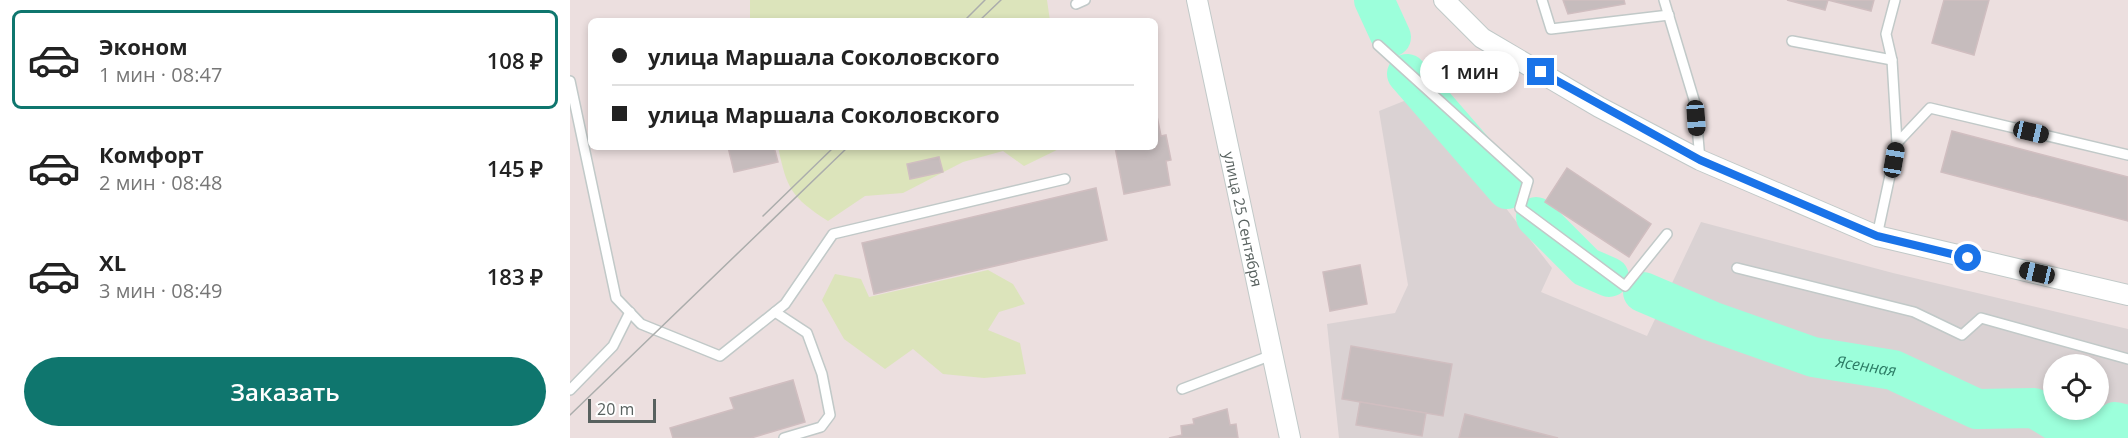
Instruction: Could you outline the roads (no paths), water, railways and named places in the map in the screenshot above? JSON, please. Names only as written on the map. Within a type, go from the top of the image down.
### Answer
[{"type":"street","name":"улица 25 Сентября","points":[[1197,0],[1290,438]]},
{"type":"street","points":[[1444,0],[1482,38],[1599,107],[1700,160],[1877,236],[2128,295]]},
{"type":"lane","points":[[1542,0],[1551,29],[1669,15]]},
{"type":"lane","points":[[1664,0],[1695,103],[1700,160]]},
{"type":"lane","points":[[1877,236],[1897,143],[1892,60],[1886,34],[1895,0]]},
{"type":"lane","points":[[1792,41],[1892,60]]},
{"type":"lane","points":[[1378,45],[1528,181],[1520,208],[1625,286],[1667,234]]},
{"type":"lane","points":[[570,81],[616,298],[641,324],[720,356],[785,304],[833,234],[1065,179]]},
{"type":"lane","points":[[1897,143],[1930,108],[2128,155]]},
{"type":"lane","points":[[1737,268],[1914,312],[1962,335],[1981,318],[2128,359]]},
{"type":"lane","points":[[570,390],[614,346],[630,312]]},
{"type":"lane","points":[[775,312],[807,333],[822,374],[830,415],[821,427],[784,438]]},
{"type":"lane","points":[[1182,389],[1272,355]]},
{"type":"waterway","name":"Ясенная","points":[[1374,0],[1391,37]]},
{"type":"waterway","name":"Ясенная","points":[[1407,74],[1507,189]]},
{"type":"waterway","name":"Ясенная","points":[[1536,217],[1586,267],[1609,277]]},
{"type":"waterway","name":"Ясенная","points":[[1643,292],[1711,321],[1813,357],[1893,370],[1977,409],[2034,408],[2084,438]]},
{"type":"waterway","name":"Ясенная","points":[[2097,438],[2115,422],[2128,425]]},
{"type":"tram line","points":[[967,18],[985,0]]},
{"type":"tram line","points":[[982,18],[1001,0]]},
{"type":"tram line","points":[[763,216],[831,150]]},
{"type":"tram line","points":[[570,415],[845,150]]}]
